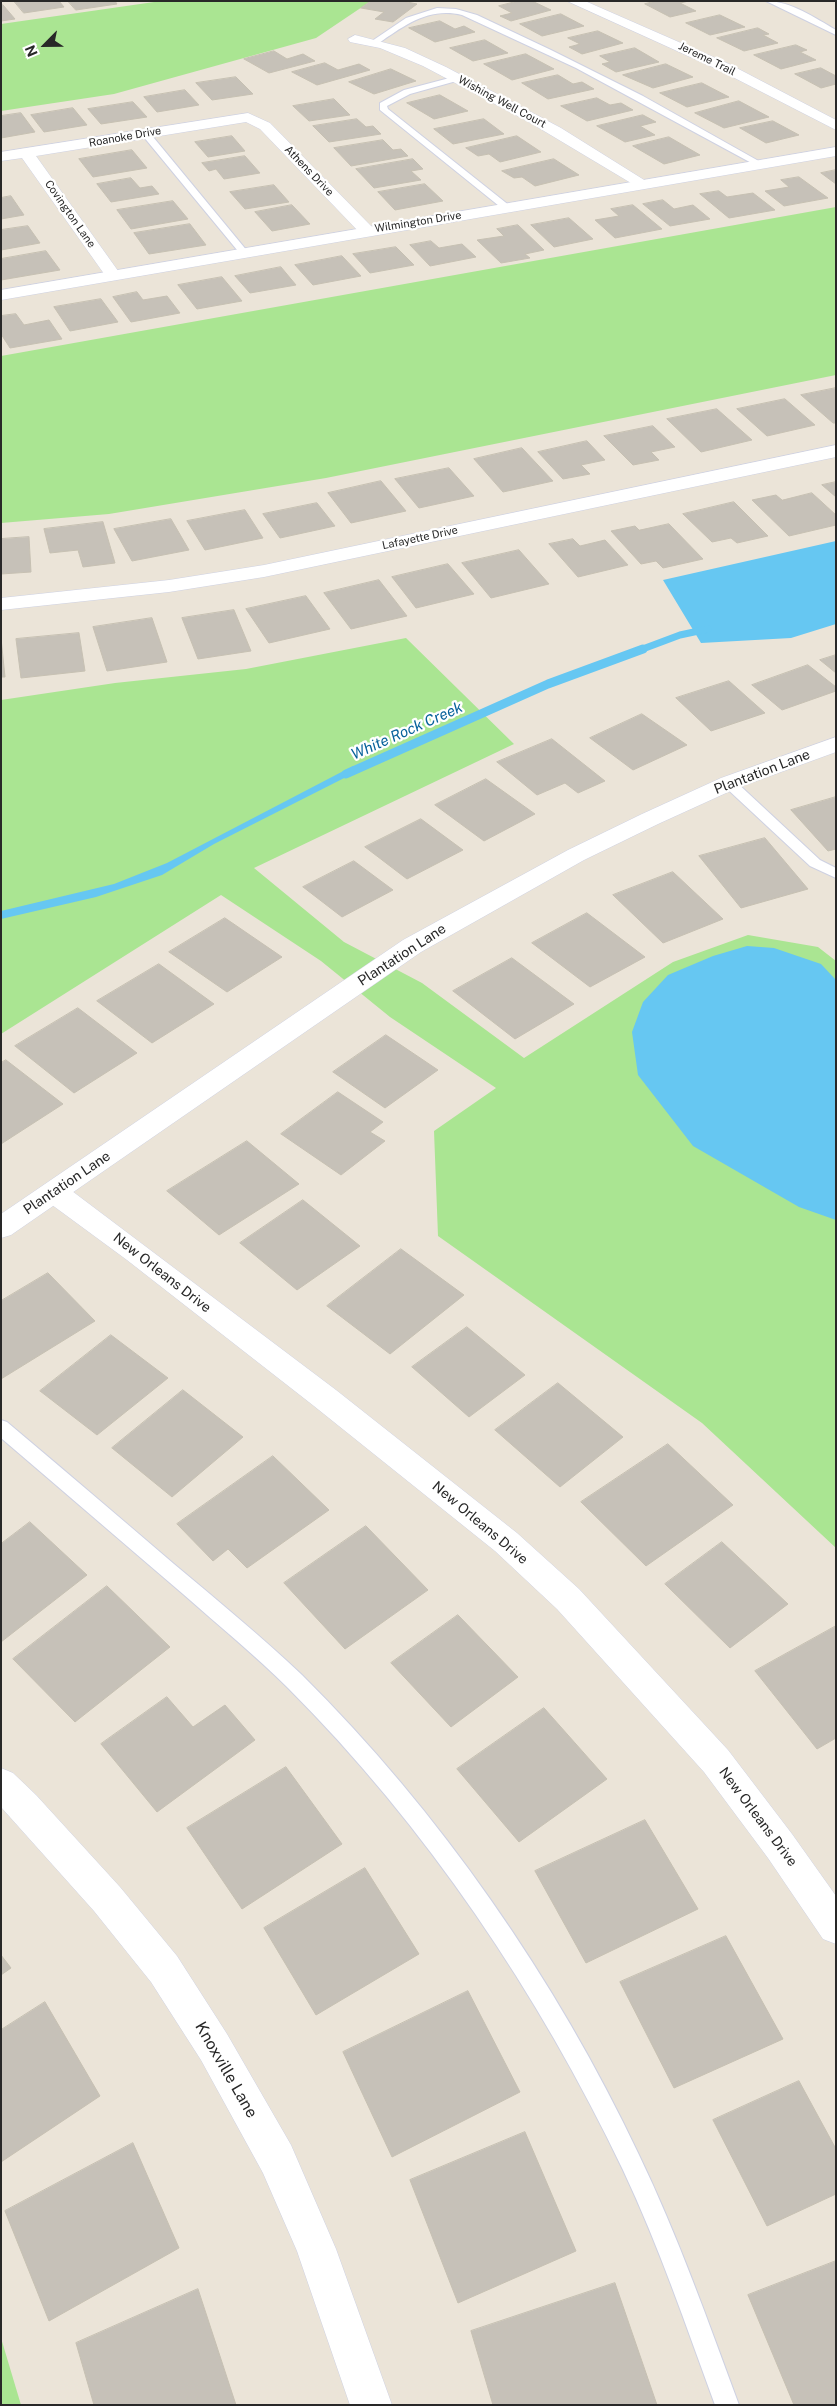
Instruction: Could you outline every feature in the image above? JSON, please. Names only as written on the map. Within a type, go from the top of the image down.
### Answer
[{"type":"street","name":"Jereme Trail","points":[[573,1],[673,43],[724,67],[836,126]]},
{"type":"street","name":"Wishing Well Court","points":[[355,39],[376,41],[409,53],[542,122],[641,183]]},
{"type":"street","name":"Roanoke Drive","points":[[1,157],[248,117]]},
{"type":"street","name":"Athens Drive","points":[[248,117],[265,126],[367,231]]},
{"type":"street","name":"Wilmington Drive","points":[[1,295],[245,254],[641,183],[836,151]]},
{"type":"street","name":"Covington Lane","points":[[27,154],[113,275]]},
{"type":"street","name":"Lafayette Drive","points":[[1,604],[160,587],[264,571],[836,451]]},
{"type":"street","name":"Plantation Lane","points":[[1,1228],[412,946],[576,855],[729,783],[836,744]]},
{"type":"street","name":"New Orleans Drive","points":[[54,1192],[137,1253],[333,1404],[506,1542],[568,1599],[716,1762],[780,1846],[836,1927]]},
{"type":"street","name":"Knoxville Lane","points":[[1,1784],[24,1806],[100,1892],[158,1962],[214,2047],[281,2168],[316,2249],[371,2405]]},
{"type":"lane","points":[[770,1],[803,15],[836,33]]},
{"type":"lane","points":[[376,41],[422,13],[446,10],[464,13],[533,44],[636,96],[760,164]]},
{"type":"lane","points":[[456,78],[399,95],[383,105],[384,110],[507,208]]},
{"type":"lane","points":[[146,134],[245,254]]},
{"type":"lane","points":[[729,783],[815,862],[836,874]]},
{"type":"lane","points":[[1,1427],[295,1682],[360,1752],[424,1832],[531,1980],[587,2076],[632,2164],[694,2314],[727,2405]]},
{"type":"green space","points":[[161,1],[371,1],[316,38],[114,94],[1,111],[1,24]]},
{"type":"green space","points":[[836,207],[836,375],[326,478],[109,514],[1,523],[1,356]]},
{"type":"green space","points":[[406,638],[514,744],[254,868],[344,942],[422,983],[524,1058],[673,962],[748,935],[818,947],[836,961],[836,1548],[702,1423],[438,1236],[434,1131],[496,1088],[390,1017],[321,961],[221,895],[1,1034],[1,700],[115,683],[246,669]]},
{"type":"green space","points":[[1,2338],[21,2405],[1,2405]]},
{"type":"water","points":[[836,541],[836,624],[791,638],[701,643],[663,580]]},
{"type":"water","points":[[353,766],[360,770],[214,844],[162,875],[96,897],[1,919],[1,911],[114,884],[167,863]]},
{"type":"water","points":[[747,946],[774,948],[821,964],[836,980],[836,1220],[799,1207],[693,1146],[638,1075],[632,1032],[643,1002],[668,975],[713,956]]},
{"type":"building","points":[[14,1],[59,1],[64,7],[24,13]]},
{"type":"building","points":[[68,1],[115,1],[117,4],[76,10]]},
{"type":"building","points":[[371,1],[402,1],[417,4],[393,22],[375,19],[384,12],[361,8]]},
{"type":"building","points":[[518,1],[532,1],[551,10],[511,21],[500,16],[512,13],[499,6]]},
{"type":"building","points":[[656,1],[689,1],[680,3],[696,11],[670,17],[645,4]]},
{"type":"building","points":[[3,5],[15,19],[1,21],[1,6]]},
{"type":"building","points":[[561,14],[584,26],[542,36],[520,24]]},
{"type":"building","points":[[720,15],[745,27],[710,35],[686,23]]},
{"type":"building","points":[[440,21],[455,29],[464,26],[475,32],[435,42],[409,28]]},
{"type":"building","points":[[758,28],[769,34],[763,35],[778,43],[744,51],[717,38]]},
{"type":"building","points":[[598,31],[623,43],[582,54],[569,47],[580,44],[568,38]]},
{"type":"building","points":[[485,40],[508,53],[473,61],[450,48]]},
{"type":"building","points":[[796,45],[807,50],[800,52],[816,60],[781,69],[754,55]]},
{"type":"building","points":[[635,48],[659,62],[616,72],[602,64],[610,62],[600,56]]},
{"type":"building","points":[[274,51],[287,59],[303,54],[315,61],[269,73],[244,59]]},
{"type":"building","points":[[526,54],[554,69],[512,80],[484,64]]},
{"type":"building","points":[[325,63],[338,70],[359,64],[370,70],[317,85],[292,72]]},
{"type":"building","points":[[666,64],[693,77],[653,88],[623,75]]},
{"type":"building","points":[[821,68],[836,76],[836,84],[821,88],[795,74]]},
{"type":"building","points":[[391,69],[416,81],[374,94],[349,82]]},
{"type":"building","points":[[558,75],[573,84],[582,82],[594,89],[548,99],[522,83]]},
{"type":"building","points":[[236,77],[253,94],[212,100],[196,83]]},
{"type":"building","points":[[702,83],[729,97],[687,107],[660,93]]},
{"type":"building","points":[[185,90],[199,105],[157,112],[144,97]]},
{"type":"building","points":[[440,95],[468,111],[434,119],[407,103]]},
{"type":"building","points":[[597,98],[610,105],[621,103],[633,110],[587,121],[561,106]]},
{"type":"building","points":[[334,99],[350,115],[309,121],[293,106]]},
{"type":"building","points":[[739,101],[769,117],[724,128],[695,113]]},
{"type":"building","points":[[133,102],[147,117],[101,124],[88,109]]},
{"type":"building","points":[[73,108],[87,125],[44,132],[31,115]]},
{"type":"building","points":[[21,113],[35,132],[1,138],[1,116]]},
{"type":"building","points":[[643,115],[656,122],[640,126],[655,135],[625,142],[597,126]]},
{"type":"building","points":[[357,119],[366,127],[373,126],[381,134],[329,142],[313,126]]},
{"type":"building","points":[[484,119],[504,134],[453,144],[434,129]]},
{"type":"building","points":[[773,121],[799,135],[766,143],[740,128]]},
{"type":"building","points":[[232,136],[245,151],[208,157],[195,142]]},
{"type":"building","points":[[517,136],[541,152],[500,162],[489,154],[478,156],[466,148]]},
{"type":"building","points":[[669,137],[700,155],[664,164],[633,146]]},
{"type":"building","points":[[383,140],[393,150],[401,149],[408,156],[351,166],[334,148]]},
{"type":"building","points":[[132,150],[147,168],[93,177],[79,159]]},
{"type":"building","points":[[245,156],[260,173],[224,179],[216,169],[209,171],[202,163]]},
{"type":"building","points":[[413,159],[423,169],[411,171],[421,180],[374,188],[356,169]]},
{"type":"building","points":[[554,159],[579,175],[535,186],[522,177],[514,178],[502,171]]},
{"type":"building","points":[[836,170],[836,184],[821,173]]},
{"type":"building","points":[[799,177],[828,198],[784,206],[765,191],[789,187],[781,180]]},
{"type":"building","points":[[131,178],[140,188],[152,186],[159,194],[111,202],[97,184]]},
{"type":"building","points":[[425,184],[443,201],[395,210],[378,192]]},
{"type":"building","points":[[274,185],[289,202],[245,209],[230,192]]},
{"type":"building","points":[[719,191],[727,197],[753,193],[775,210],[729,218],[700,194]]},
{"type":"building","points":[[11,196],[24,215],[1,219],[1,198]]},
{"type":"building","points":[[663,200],[674,209],[693,205],[710,219],[670,226],[643,204]]},
{"type":"building","points":[[173,201],[188,219],[131,229],[117,210]]},
{"type":"building","points":[[292,205],[310,224],[272,231],[255,212]]},
{"type":"building","points":[[633,205],[662,229],[615,238],[595,220],[619,216],[611,209]]},
{"type":"building","points":[[569,218],[593,239],[554,247],[531,225]]},
{"type":"building","points":[[190,224],[206,245],[149,254],[134,233]]},
{"type":"building","points":[[518,225],[544,250],[525,254],[530,258],[501,263],[477,240],[504,236],[497,229]]},
{"type":"building","points":[[28,226],[40,243],[1,250],[1,230]]},
{"type":"building","points":[[431,241],[439,248],[462,244],[476,257],[430,266],[410,245]]},
{"type":"building","points":[[396,247],[414,265],[370,273],[353,254]]},
{"type":"building","points":[[46,251],[60,270],[1,280],[1,259]]},
{"type":"building","points":[[342,256],[361,276],[313,285],[295,265]]},
{"type":"building","points":[[281,267],[296,285],[250,293],[235,276]]},
{"type":"building","points":[[222,277],[242,301],[197,309],[178,285]]},
{"type":"building","points":[[137,292],[143,300],[167,296],[180,313],[131,322],[113,297]]},
{"type":"building","points":[[101,299],[118,322],[70,331],[54,307]]},
{"type":"building","points":[[16,314],[24,325],[49,320],[62,339],[10,348],[1,334],[1,316]]},
{"type":"building","points":[[836,388],[836,423],[833,423],[801,395]]},
{"type":"building","points":[[785,399],[815,425],[767,436],[737,409]]},
{"type":"building","points":[[717,409],[752,440],[701,452],[667,419]]},
{"type":"building","points":[[653,426],[675,447],[651,452],[659,460],[633,465],[604,436]]},
{"type":"building","points":[[587,441],[605,460],[581,465],[590,474],[563,479],[538,452]]},
{"type":"building","points":[[522,448],[553,481],[503,492],[474,459]]},
{"type":"building","points":[[449,468],[474,496],[419,508],[395,479]]},
{"type":"building","points":[[381,481],[406,511],[351,523],[328,493]]},
{"type":"building","points":[[836,482],[836,497],[822,485]]},
{"type":"building","points":[[812,493],[836,515],[836,525],[789,536],[752,500],[776,495],[782,500]]},
{"type":"building","points":[[734,502],[768,536],[737,543],[731,538],[712,542],[683,514]]},
{"type":"building","points":[[317,503],[335,526],[280,538],[263,514]]},
{"type":"building","points":[[245,510],[263,538],[205,550],[187,521]]},
{"type":"building","points":[[171,519],[189,550],[132,561],[114,529]]},
{"type":"building","points":[[103,522],[115,563],[83,567],[78,550],[50,553],[44,529]]},
{"type":"building","points":[[669,524],[703,559],[663,568],[656,561],[641,564],[611,531],[635,526],[639,530]]},
{"type":"building","points":[[29,537],[31,572],[1,574],[1,539]]},
{"type":"building","points":[[573,539],[580,546],[605,540],[628,565],[578,577],[549,544]]},
{"type":"building","points":[[519,550],[549,584],[491,598],[462,563]]},
{"type":"building","points":[[448,564],[474,594],[416,608],[392,577]]},
{"type":"building","points":[[379,580],[407,616],[351,629],[324,593]]},
{"type":"building","points":[[306,596],[330,629],[269,643],[246,609]]},
{"type":"building","points":[[234,610],[251,651],[198,659],[182,618]]},
{"type":"building","points":[[152,618],[167,662],[107,671],[93,627]]},
{"type":"building","points":[[79,633],[85,671],[21,678],[16,639]]},
{"type":"building","points":[[1,638],[5,677],[1,677]]},
{"type":"building","points":[[836,655],[836,673],[820,660]]},
{"type":"building","points":[[808,665],[836,687],[836,691],[782,710],[752,685]]},
{"type":"building","points":[[729,681],[765,713],[711,731],[676,698]]},
{"type":"building","points":[[642,714],[687,745],[633,770],[590,738]]},
{"type":"building","points":[[552,739],[605,781],[578,793],[565,783],[537,795],[497,762]]},
{"type":"building","points":[[486,779],[535,814],[484,841],[435,805]]},
{"type":"building","points":[[836,797],[836,849],[828,851],[791,810]]},
{"type":"building","points":[[421,819],[463,850],[407,879],[365,847]]},
{"type":"building","points":[[765,838],[808,889],[741,908],[699,856]]},
{"type":"building","points":[[354,861],[393,890],[342,917],[303,887]]},
{"type":"building","points":[[673,872],[723,919],[663,943],[613,895]]},
{"type":"building","points":[[587,913],[645,957],[590,987],[532,943]]},
{"type":"building","points":[[225,918],[282,957],[227,992],[169,952]]},
{"type":"building","points":[[512,958],[574,1004],[515,1039],[453,991]]},
{"type":"building","points":[[159,964],[214,1004],[152,1043],[97,1001]]},
{"type":"building","points":[[78,1008],[137,1053],[74,1093],[15,1046]]},
{"type":"building","points":[[386,1035],[438,1070],[385,1108],[333,1072]]},
{"type":"building","points":[[6,1060],[63,1104],[1,1144],[1,1063]]},
{"type":"building","points":[[338,1092],[383,1122],[370,1132],[385,1141],[341,1175],[281,1134]]},
{"type":"building","points":[[247,1141],[299,1184],[219,1235],[167,1191]]},
{"type":"building","points":[[303,1200],[360,1246],[297,1290],[240,1243]]},
{"type":"building","points":[[401,1249],[464,1295],[390,1354],[327,1306]]},
{"type":"building","points":[[48,1273],[95,1321],[1,1379],[1,1301]]},
{"type":"building","points":[[467,1327],[525,1375],[469,1417],[412,1367]]},
{"type":"building","points":[[111,1335],[168,1378],[97,1435],[40,1391]]},
{"type":"building","points":[[558,1383],[623,1437],[560,1487],[495,1430]]},
{"type":"building","points":[[183,1390],[243,1437],[172,1497],[112,1448]]},
{"type":"building","points":[[668,1444],[733,1505],[646,1566],[581,1502]]},
{"type":"building","points":[[273,1456],[329,1510],[247,1568],[228,1549],[213,1561],[177,1524]]},
{"type":"building","points":[[30,1522],[87,1575],[1,1642],[1,1544]]},
{"type":"building","points":[[366,1526],[428,1590],[345,1649],[284,1583]]},
{"type":"building","points":[[722,1542],[788,1604],[730,1648],[665,1584]]},
{"type":"building","points":[[107,1586],[170,1647],[75,1722],[13,1659]]},
{"type":"building","points":[[458,1615],[518,1677],[451,1727],[391,1663]]},
{"type":"building","points":[[836,1626],[836,1738],[817,1749],[755,1671]]},
{"type":"building","points":[[167,1697],[193,1727],[225,1705],[255,1740],[157,1812],[101,1744]]},
{"type":"building","points":[[544,1708],[607,1779],[519,1842],[457,1769]]},
{"type":"building","points":[[286,1767],[342,1844],[242,1909],[187,1828]]},
{"type":"building","points":[[645,1820],[698,1909],[586,1963],[535,1871]]},
{"type":"building","points":[[365,1868],[419,1954],[316,2015],[264,1928]]},
{"type":"building","points":[[726,1936],[783,2039],[674,2088],[620,1982]]},
{"type":"building","points":[[1,1955],[11,1968],[1,1975]]},
{"type":"building","points":[[468,1991],[520,2092],[392,2157],[343,2052]]},
{"type":"building","points":[[45,2002],[100,2096],[1,2162],[1,2030]]},
{"type":"building","points":[[799,2081],[836,2149],[836,2194],[767,2226],[713,2120]]},
{"type":"building","points":[[525,2132],[576,2251],[458,2303],[410,2180]]},
{"type":"building","points":[[133,2143],[179,2248],[49,2321],[5,2211]]},
{"type":"building","points":[[836,2261],[836,2405],[794,2405],[748,2295]]},
{"type":"building","points":[[615,2283],[657,2405],[493,2405],[471,2331]]},
{"type":"building","points":[[198,2289],[236,2405],[94,2405],[76,2343]]},
{"type":"waterway","name":"White Rock Creek","points":[[640,650],[680,635],[708,629]]},
{"type":"waterway","name":"White Rock Creek","points":[[346,774],[548,684],[643,649]]}]
